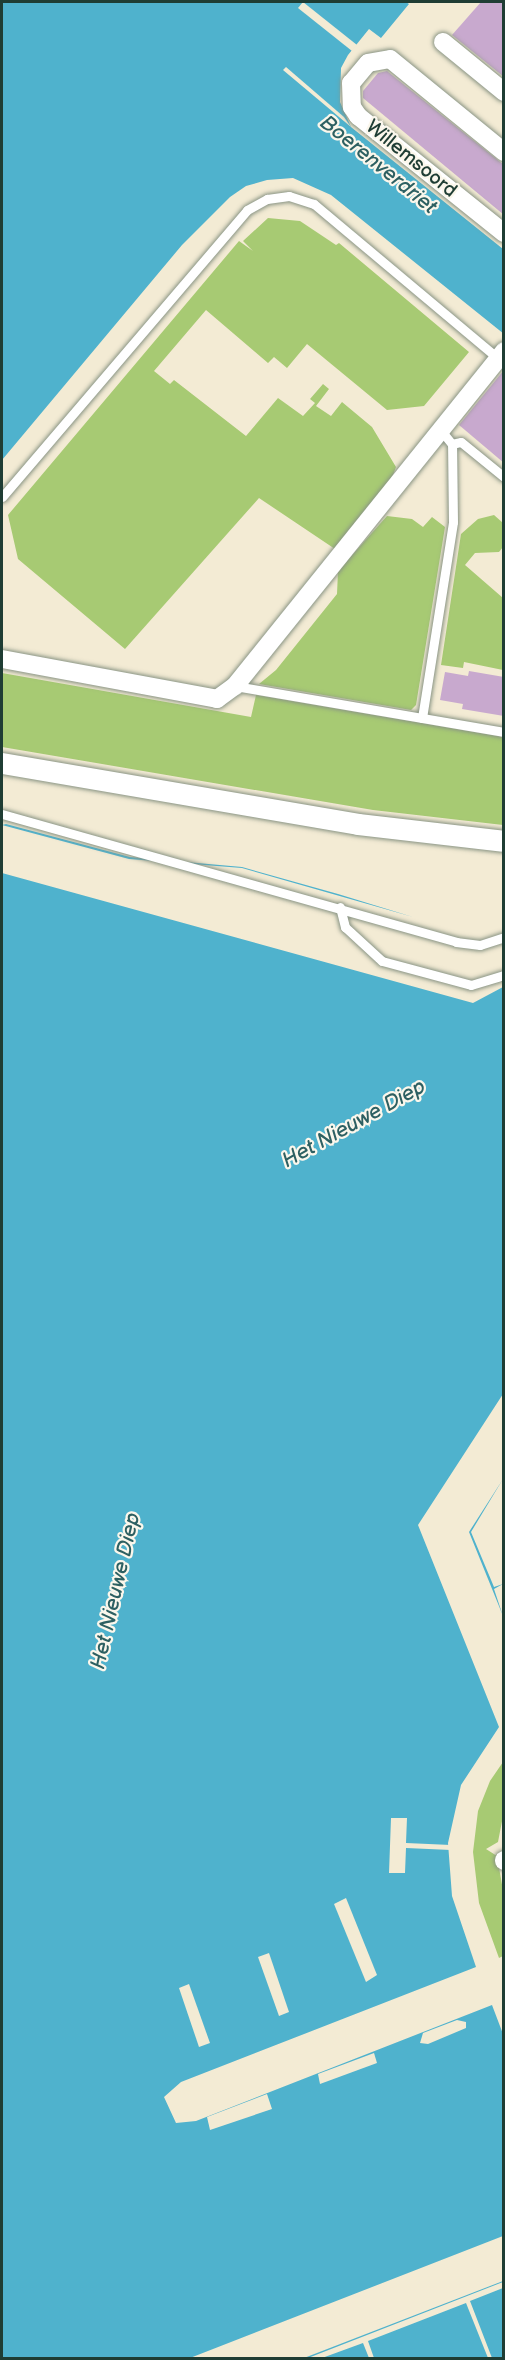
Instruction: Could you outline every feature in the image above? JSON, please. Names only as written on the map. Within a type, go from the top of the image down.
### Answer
[{"type":"street","points":[[442,42],[504,92]]},
{"type":"street","name":"Willemsoord","points":[[504,152],[390,59],[368,63],[351,84],[352,107],[358,116],[504,233]]},
{"type":"street","points":[[2,659],[217,699],[235,686],[439,428],[501,357]]},
{"type":"street","points":[[2,762],[358,824],[504,841]]},
{"type":"lane","points":[[2,496],[247,210],[267,199],[289,196],[314,204],[501,357]]},
{"type":"lane","points":[[422,718],[453,522],[452,444],[439,428]]},
{"type":"lane","points":[[452,444],[461,442],[504,477]]},
{"type":"lane","points":[[235,686],[504,732]]},
{"type":"lane","points":[[2,814],[463,943],[486,944],[504,937]]},
{"type":"lane","points":[[340,907],[345,927],[381,961],[463,985],[477,985],[504,975]]},
{"type":"green space","points":[[268,218],[300,221],[336,245],[339,243],[469,352],[424,406],[387,410],[307,344],[287,368],[274,357],[268,363],[206,310],[154,371],[170,384],[174,380],[246,436],[278,398],[303,416],[315,403],[310,399],[323,384],[329,389],[316,406],[331,416],[342,402],[372,427],[396,467],[390,483],[335,549],[259,498],[125,649],[18,559],[8,515],[239,241],[253,251],[243,241]]},
{"type":"green space","points":[[494,515],[503,523],[503,547],[499,552],[475,553],[465,565],[503,598],[503,670],[464,662],[463,668],[441,665],[461,534],[478,519]]},
{"type":"green space","points":[[387,516],[412,519],[423,527],[432,517],[445,527],[416,705],[411,710],[259,684],[276,670],[337,594],[338,571]]},
{"type":"green space","points":[[2,673],[251,717],[256,695],[503,737],[503,825],[373,810],[2,747]]},
{"type":"green space","points":[[503,1762],[503,1816],[498,1842],[486,1849],[497,1856],[504,1896],[503,1956],[499,1958],[479,1903],[473,1852],[478,1811],[490,1781]]},
{"type":"water","name":"Boerenverdriet","points":[[2,2],[406,2],[409,4],[381,38],[369,29],[348,55],[341,68],[340,102],[351,127],[503,249],[504,334],[331,195],[293,178],[267,180],[246,186],[230,197],[182,245],[2,460]]},
{"type":"water","points":[[6,824],[130,857],[242,867],[413,917],[242,868],[129,859],[2,825]]},
{"type":"water","name":"Het Nieuwe Diep","points":[[2,873],[473,1003],[503,987],[503,1394],[418,1525],[499,1727],[461,1785],[448,1843],[452,1896],[476,1967],[181,2082],[164,2097],[176,2123],[196,2121],[492,2005],[503,2034],[503,2236],[190,2358],[2,2358]]},
{"type":"water","points":[[503,1479],[471,1532],[494,1587],[503,1584],[494,1589],[503,1616],[469,1532]]},
{"type":"water","points":[[503,2281],[503,2358],[304,2358]]},
{"type":"pier","points":[[303,2],[357,45],[352,51],[298,8]]},
{"type":"pier","points":[[286,67],[344,117],[351,127],[283,70]]},
{"type":"pier","points":[[391,1818],[407,1818],[406,1843],[451,1845],[451,1850],[406,1848],[405,1873],[389,1873]]},
{"type":"pier","points":[[346,1898],[377,1975],[366,1982],[334,1904]]},
{"type":"pier","points":[[269,1953],[289,2012],[279,2016],[258,1957]]},
{"type":"pier","points":[[189,1984],[210,2043],[199,2047],[179,1988]]},
{"type":"pier","points":[[457,2020],[466,2022],[466,2028],[428,2044],[420,2043],[423,2033]]},
{"type":"pier","points":[[374,2053],[377,2063],[320,2084],[318,2074]]},
{"type":"pier","points":[[267,2094],[272,2109],[210,2130],[207,2117]]},
{"type":"pier","points":[[503,2282],[503,2288],[470,2301],[492,2358],[488,2358],[466,2303],[368,2341],[374,2358],[369,2358],[363,2343],[322,2358],[308,2358]]},
{"type":"building","points":[[481,2],[504,2],[504,77],[452,35]]},
{"type":"building","points":[[387,71],[504,165],[504,215],[363,98],[363,91],[378,73]]},
{"type":"building","points":[[504,370],[504,463],[459,425]]},
{"type":"building","points":[[469,671],[504,677],[504,716],[462,709],[463,704],[440,700],[445,672],[468,676]]}]
